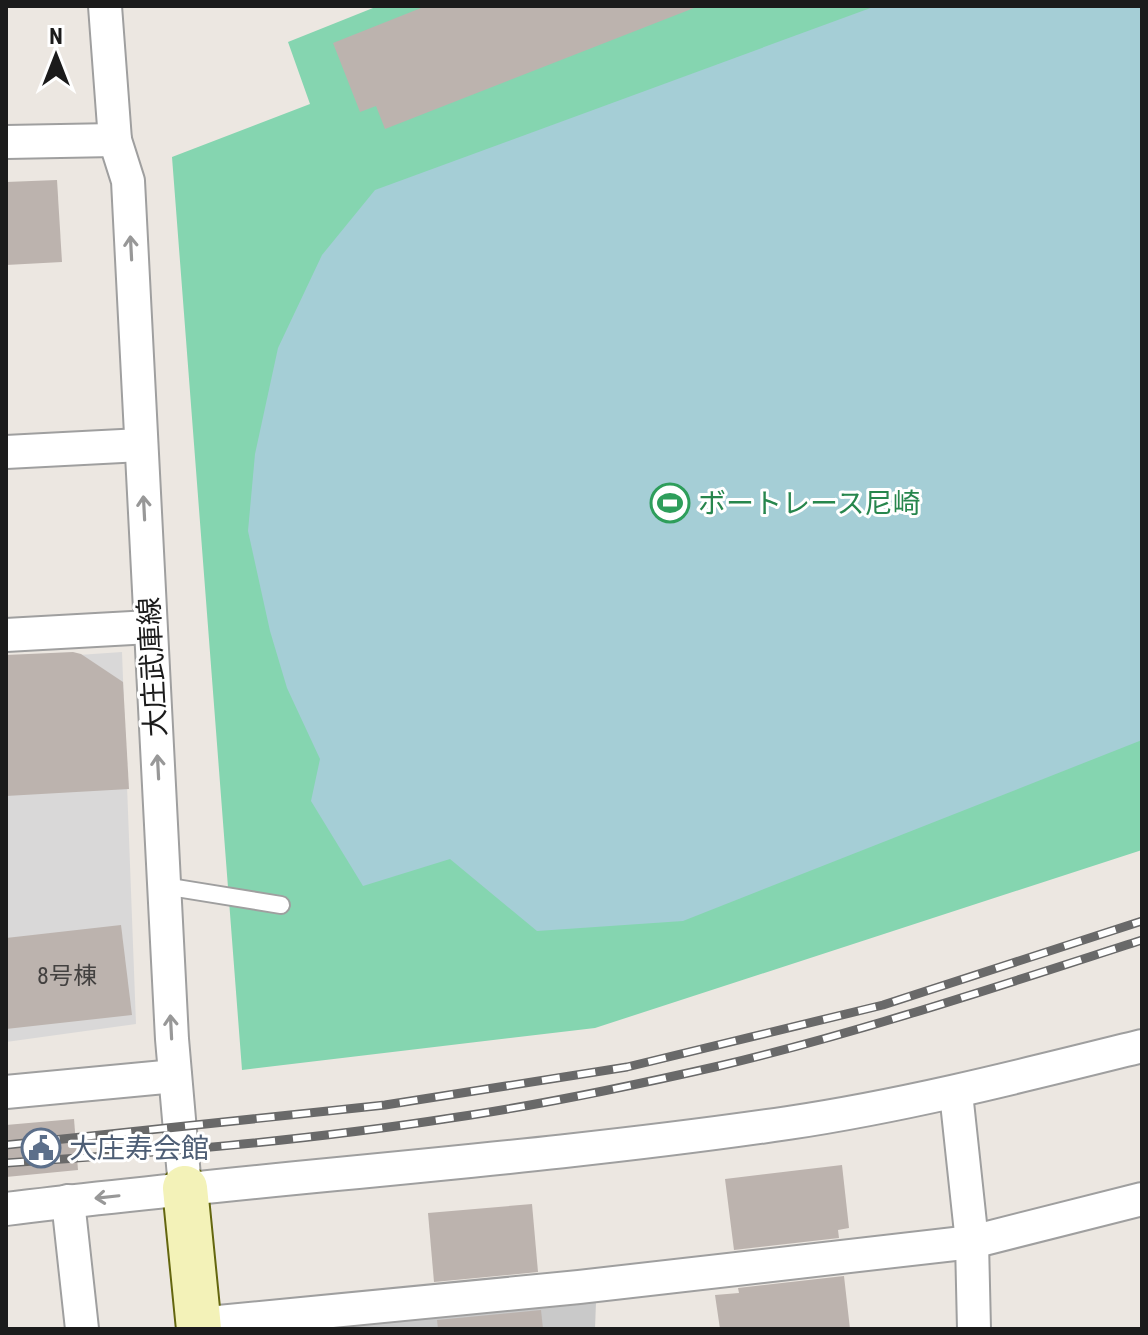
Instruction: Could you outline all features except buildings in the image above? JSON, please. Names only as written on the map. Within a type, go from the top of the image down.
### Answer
[{"type":"street","name":"大庄武庫線","points":[[105,6],[115,140],[128,181],[175,1076],[198,1326]]},
{"type":"street","points":[[6,142],[115,140]]},
{"type":"street","points":[[6,452],[141,445]]},
{"type":"street","points":[[6,635],[150,627]]},
{"type":"street","points":[[6,1209],[789,1123],[956,1093],[1142,1046]]},
{"type":"street","points":[[6,1092],[175,1076]]},
{"type":"street","points":[[956,1093],[972,1242],[974,1329]]},
{"type":"street","points":[[198,1326],[972,1242],[1142,1199]]},
{"type":"street","points":[[68,1201],[82,1329]]},
{"type":"lane","points":[[164,886],[281,905]]},
{"type":"shaded area","points":[[122,652],[136,1024],[6,1042],[6,660]]},
{"type":"shaded area","points":[[596,1302],[595,1329],[325,1329]]},
{"type":"green space","name":"ボートレース尼崎","points":[[378,6],[1142,6],[1142,850],[595,1028],[242,1070],[172,157],[310,104],[288,42]]},
{"type":"water","name":"ボートレース尼崎","points":[[876,6],[1142,6],[1142,740],[683,921],[537,931],[450,859],[363,886],[311,801],[320,759],[287,688],[270,631],[248,531],[255,454],[278,348],[322,255],[375,190]]},
{"type":"railway","points":[[6,1145],[385,1105],[627,1067],[883,1005],[1142,921]]},
{"type":"railway","points":[[6,1163],[285,1140],[485,1113],[586,1095],[719,1066],[826,1038],[1142,940]]},
{"type":"place","name":"ボートレース尼崎","points":[[670,503]]},
{"type":"place","name":"大庄寿会館","points":[[41,1148]]}]
